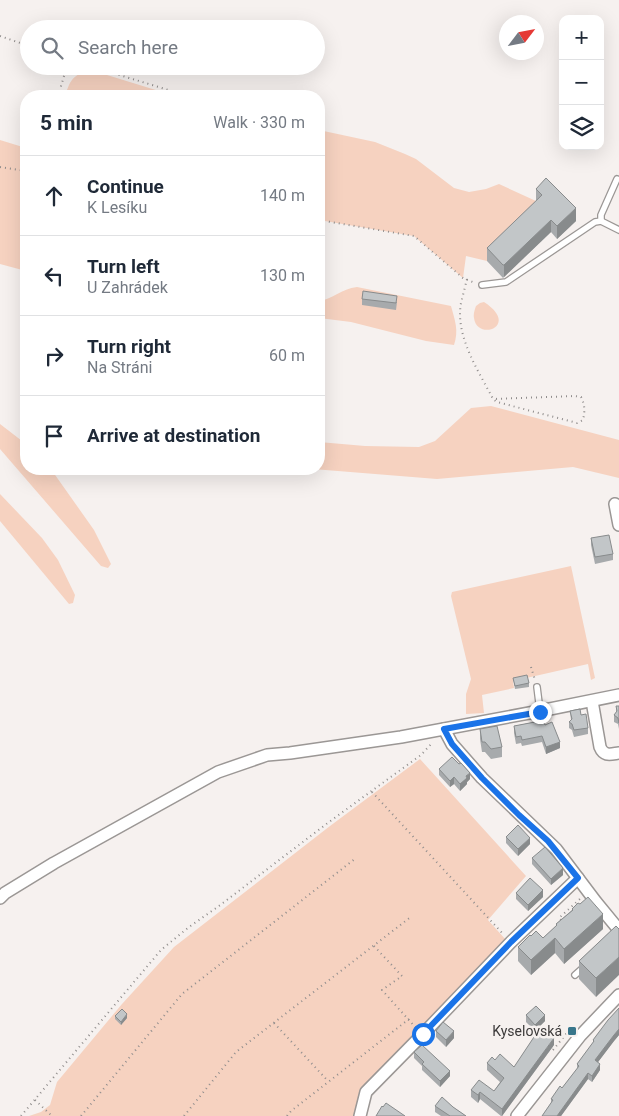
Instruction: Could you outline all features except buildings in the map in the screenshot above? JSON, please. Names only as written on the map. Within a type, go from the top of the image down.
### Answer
[{"type":"street","points":[[615,504],[619,525]]},
{"type":"street","points":[[0,898],[4,893],[54,863],[218,772],[267,755],[309,751],[441,730],[619,695]]},
{"type":"street","points":[[592,701],[602,752],[608,755],[619,753]]},
{"type":"street","points":[[441,730],[482,778],[548,841],[619,930]]},
{"type":"street","points":[[360,1116],[366,1092],[511,942],[578,878]]},
{"type":"street","points":[[517,1116],[580,1036],[619,995]]},
{"type":"lane","points":[[602,221],[601,215],[617,179]]},
{"type":"lane","points":[[482,285],[506,282],[595,222],[602,221],[619,230]]},
{"type":"lane","points":[[537,687],[540,712]]},
{"type":"lane","points":[[575,976],[590,962]]},
{"type":"path","points":[[0,36],[20,43]]},
{"type":"path","points":[[60,90],[64,75]]},
{"type":"path","points":[[119,75],[168,90]]},
{"type":"path","points":[[0,167],[20,170]]},
{"type":"path","points":[[325,221],[414,236],[463,278],[482,285]]},
{"type":"path","points":[[467,280],[461,303],[465,344],[493,399],[497,402],[577,423],[583,420],[585,412],[581,397],[575,396],[493,399]]},
{"type":"path","points":[[531,667],[537,687]]},
{"type":"path","points":[[21,1116],[162,950],[189,927],[421,755],[441,730]]},
{"type":"path","points":[[371,791],[511,942]]},
{"type":"path","points":[[81,1116],[182,994],[356,858]]},
{"type":"path","points":[[564,924],[559,918],[588,891]]},
{"type":"path","points":[[184,1116],[236,1052],[412,916]]},
{"type":"path","points":[[374,945],[402,976],[382,990],[423,1034]]},
{"type":"path","points":[[287,1116],[409,1019]]},
{"type":"path","points":[[274,1023],[328,1082]]},
{"type":"path","points":[[35,1100],[52,1116]]},
{"type":"shaded area","points":[[78,75],[107,75],[156,90],[67,90],[72,80]]},
{"type":"shaded area","points":[[325,131],[375,142],[405,154],[416,159],[454,188],[469,192],[499,184],[536,201],[542,207],[487,261],[466,256],[463,278],[414,236],[325,221]]},
{"type":"shaded area","points":[[0,140],[20,146],[20,269],[0,264]]},
{"type":"shaded area","points":[[357,287],[451,306],[456,330],[454,345],[426,341],[351,322],[325,319],[325,299]]},
{"type":"shaded area","points":[[484,302],[494,311],[498,318],[498,324],[488,330],[482,329],[477,325],[474,316],[476,306]]},
{"type":"shaded area","points":[[491,406],[619,440],[619,478],[573,467],[437,479],[325,470],[325,443],[365,446],[419,447],[435,441],[471,408]]},
{"type":"shaded area","points":[[0,424],[20,439],[20,472],[0,449]]},
{"type":"shaded area","points":[[22,475],[55,475],[94,530],[111,564],[108,568],[101,566]]},
{"type":"shaded area","points":[[0,494],[42,538],[58,560],[75,595],[73,603],[69,604],[0,521]]},
{"type":"shaded area","points":[[571,566],[595,678],[591,680],[588,664],[513,681],[514,688],[482,695],[484,713],[466,714],[466,694],[471,679],[451,596],[452,592]]},
{"type":"shaded area","points":[[420,759],[526,876],[488,920],[506,940],[362,1089],[355,1116],[29,1116],[41,1112],[50,1105],[57,1082],[122,1004],[174,947]]},
{"type":"place","name":"Kyselovská","points":[[572,1031]]},
{"type":"route","points":[[423,1034],[511,942],[578,878],[556,849],[499,796],[458,752],[447,737],[444,729],[540,712]]}]
